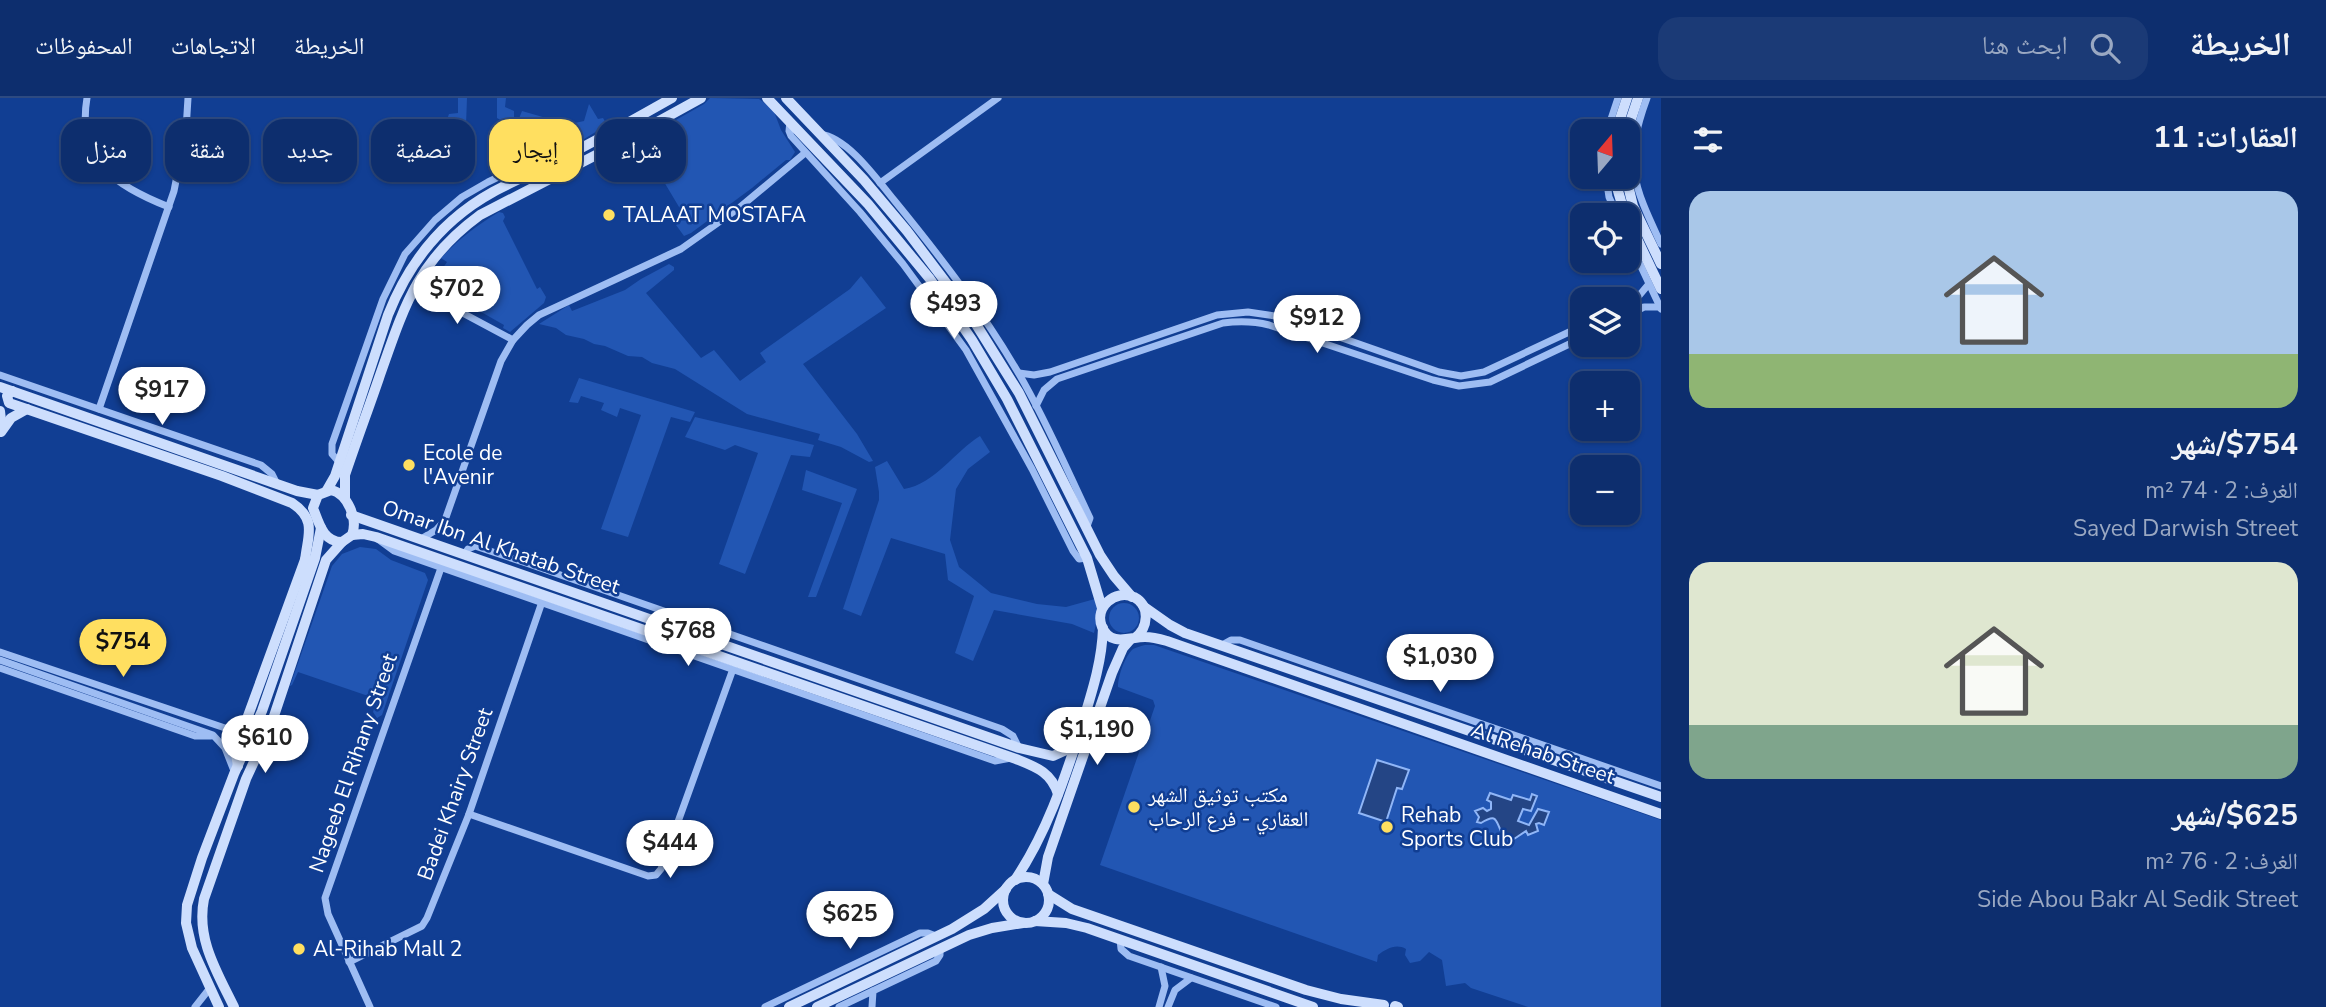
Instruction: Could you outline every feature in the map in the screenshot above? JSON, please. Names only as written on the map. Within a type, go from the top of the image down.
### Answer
[{"type":"street","points":[[87,98],[86,132],[103,167],[128,189],[169,207]]},
{"type":"street","points":[[99,410],[169,207],[186,130],[188,98]]},
{"type":"street","points":[[582,147],[672,98]]},
{"type":"street","points":[[342,542],[327,538],[313,505],[339,462],[414,287],[440,250],[459,230],[480,215],[701,98]]},
{"type":"street","points":[[768,98],[868,204],[930,279],[972,340],[1007,400],[1087,558],[1102,608],[1100,622],[1103,628],[1111,638],[1123,641],[1132,639]]},
{"type":"street","points":[[786,98],[885,205],[948,282],[1019,393],[1086,529],[1107,565],[1132,597],[1143,605],[1147,617],[1140,634],[1123,648],[1112,673],[1048,856],[1045,889],[1049,901],[1045,913],[1035,921]]},
{"type":"street","points":[[880,183],[998,98]]},
{"type":"street","points":[[1611,119],[1618,98]]},
{"type":"street","points":[[1620,119],[1626,98]]},
{"type":"street","points":[[1631,119],[1638,98]]},
{"type":"street","points":[[1647,98],[1634,140],[1633,171],[1642,203],[1661,244]]},
{"type":"street","points":[[790,121],[790,134],[860,212],[946,320],[966,350],[1032,469],[1073,551],[1079,559],[1087,558]]},
{"type":"street","points":[[820,134],[832,136],[842,142],[880,183],[963,287],[1036,406],[1090,518],[1086,529]]},
{"type":"street","points":[[421,540],[445,520],[501,361],[513,340],[527,325],[548,310],[681,249],[739,208],[805,153]]},
{"type":"street","points":[[339,462],[332,454],[332,444],[383,299],[405,254],[435,220],[472,191],[490,182]]},
{"type":"street","points":[[234,1007],[212,963],[202,931],[201,912],[246,779],[271,725],[326,560],[352,535],[355,527],[345,498],[345,475],[398,290],[413,263],[454,218],[493,192],[514,182]]},
{"type":"street","points":[[1629,189],[1633,206],[1660,260]]},
{"type":"street","points":[[1640,245],[1661,289]]},
{"type":"street","points":[[1640,267],[1660,308]]},
{"type":"street","points":[[1640,294],[1648,285]]},
{"type":"street","points":[[414,287],[513,340]]},
{"type":"street","points":[[1640,309],[1660,308]]},
{"type":"street","points":[[1018,373],[1034,375],[1050,372],[1195,322],[1238,312],[1260,312],[1282,317],[1446,374],[1469,375],[1491,370],[1570,332]]},
{"type":"street","points":[[1036,406],[1044,390],[1057,379],[1223,323],[1250,322],[1269,325],[1442,383],[1468,386],[1500,378],[1570,344]]},
{"type":"street","points":[[1362,356],[1365,347]]},
{"type":"street","points":[[0,375],[261,465],[269,470],[277,484]]},
{"type":"street","points":[[0,387],[277,484],[322,493],[335,491],[345,498]]},
{"type":"street","points":[[12,391],[7,396],[9,403],[214,473],[292,503],[301,510],[309,526],[305,561]]},
{"type":"street","points":[[1007,400],[1019,393]]},
{"type":"street","points":[[1,434],[11,418],[27,409]]},
{"type":"street","points":[[80,415],[99,410]]},
{"type":"street","points":[[0,411],[3,423],[1,434]]},
{"type":"street","name":"Omar Ibn Al Khatab Street","points":[[352,515],[1042,769],[1050,776],[1058,794]]},
{"type":"street","points":[[236,770],[236,750],[319,523]]},
{"type":"street","points":[[219,1007],[192,948],[186,923],[187,905],[236,770],[262,711],[315,558],[319,523]]},
{"type":"street","name":"Omar Ibn Al Khatab Street","points":[[352,535],[376,537],[543,599],[691,640],[1020,748],[1053,756],[1075,746]]},
{"type":"street","points":[[376,537],[394,551],[543,599],[995,761],[1011,758]]},
{"type":"street","points":[[464,555],[468,549],[475,546],[529,564],[1002,729],[1013,736],[1020,748]]},
{"type":"street","name":"Nageeb El Rihany Street","points":[[370,1007],[328,914],[325,898],[441,568]]},
{"type":"street","points":[[1102,608],[1119,595],[1132,597]]},
{"type":"street","name":"Badei Khairy Street","points":[[349,962],[422,926],[429,914],[468,814],[543,599]]},
{"type":"street","name":"Al Rehab Street","points":[[1143,605],[1185,633],[1434,713],[1535,753],[1661,797]]},
{"type":"street","points":[[789,1007],[975,915],[1015,880],[1037,844],[1075,746],[1098,674],[1103,628]]},
{"type":"street","name":"Al Rehab Street","points":[[1132,639],[1153,637],[1167,640],[1661,814]]},
{"type":"street","points":[[0,652],[225,728],[236,729],[247,724]]},
{"type":"street","points":[[0,660],[16,669],[195,736],[213,736],[221,742],[236,770]]},
{"type":"street","points":[[0,668],[16,669]]},
{"type":"street","points":[[468,814],[648,876],[656,875],[661,869],[682,813],[733,669]]},
{"type":"street","points":[[1434,713],[1661,786]]},
{"type":"street","points":[[1530,768],[1535,753]]},
{"type":"street","points":[[202,860],[215,865]]},
{"type":"street","points":[[1015,880],[1026,877],[1072,909],[1341,1003],[1390,1006]]},
{"type":"street","points":[[1006,889],[1004,906],[1008,914],[1023,923]]},
{"type":"street","points":[[817,1007],[981,931],[1035,921],[1077,925],[1313,1007]]},
{"type":"street","points":[[765,1007],[920,933],[936,936]]},
{"type":"street","points":[[1120,939],[1121,949],[1125,953],[1276,1007]]},
{"type":"street","points":[[845,1006],[936,961],[940,948]]},
{"type":"street","points":[[1159,1007],[1165,986],[1161,967]]},
{"type":"street","points":[[1167,1007],[1175,990],[1191,978]]},
{"type":"street","points":[[195,1007],[210,988]]},
{"type":"street","points":[[872,1007],[873,991]]},
{"type":"street","points":[[1282,1007],[1292,999]]},
{"type":"shaded area","points":[[458,98],[467,98],[466,119],[447,119],[449,114],[458,113]]},
{"type":"shaded area","points":[[497,98],[506,98],[505,107],[514,111],[514,119],[497,118]]},
{"type":"shaded area","points":[[710,98],[759,99],[773,109],[781,130],[795,152],[790,160],[786,160],[752,188],[684,236],[676,225],[685,217],[664,182],[686,182],[686,119],[678,119]]},
{"type":"shaded area","points":[[589,104],[598,119],[596,132],[582,140],[582,121]]},
{"type":"shaded area","points":[[522,111],[550,119],[519,119]]},
{"type":"shaded area","points":[[499,212],[505,217],[503,221],[537,289],[540,287],[546,297],[544,303],[510,332],[503,328],[504,325],[432,284],[447,262],[441,258],[468,233]]},
{"type":"shaded area","points":[[669,264],[674,270],[646,293],[701,358],[714,350],[740,381],[766,362],[760,353],[850,289],[861,276],[886,308],[803,364],[857,434],[873,461],[869,462],[841,447],[818,440],[820,434],[747,414],[675,369],[652,363],[642,357],[628,356],[539,324],[569,305],[572,311],[625,290]]},
{"type":"shaded area","points":[[579,378],[695,412],[690,422],[671,417],[628,537],[601,529],[641,415],[620,408],[617,417],[601,410],[604,403],[581,396],[578,403],[569,402]]},
{"type":"shaded area","points":[[695,417],[814,445],[810,457],[791,455],[745,574],[719,564],[758,453],[735,445],[725,450],[685,437]]},
{"type":"shaded area","points":[[980,436],[990,452],[968,469],[956,489],[950,540],[959,567],[991,593],[1037,604],[1066,607],[1102,597],[1094,633],[1072,624],[994,610],[973,661],[955,653],[974,596],[948,580],[945,554],[891,538],[861,616],[843,609],[879,500],[875,467],[887,461],[904,489],[915,486],[935,474]]},
{"type":"shaded area","points":[[806,470],[857,489],[816,597],[808,597],[842,503],[802,490]]},
{"type":"shaded area","points":[[360,547],[376,549],[391,560],[425,573],[428,580],[382,715],[377,718],[373,712],[377,699],[298,672],[290,686],[332,566],[342,554]]},
{"type":"shaded area","points":[[1124,603],[1130,604],[1138,612],[1138,624],[1130,632],[1124,633],[1118,632],[1110,624],[1109,618],[1110,612],[1118,604]]},
{"type":"shaded area","name":"Rehab Sports Club","points":[[1154,645],[1661,820],[1661,1007],[1528,1007],[1471,988],[1465,983],[1446,986],[1442,960],[1429,952],[1420,961],[1410,963],[1405,955],[1406,949],[1395,947],[1378,955],[1377,962],[1100,865],[1155,706],[1153,700],[1118,687],[1127,656],[1133,649]]},
{"type":"shaded area","points":[[1377,760],[1409,770],[1402,789],[1397,788],[1386,822],[1359,813]]},
{"type":"shaded area","points":[[1490,793],[1511,800],[1513,795],[1530,800],[1532,794],[1537,796],[1531,811],[1523,809],[1518,821],[1529,825],[1538,809],[1549,812],[1544,825],[1536,824],[1538,831],[1528,835],[1526,831],[1514,839],[1503,835],[1494,819],[1477,822],[1479,817],[1475,811],[1491,809],[1491,802],[1487,800]]},
{"type":"place","name":"TALAAT MOSTAFA","points":[[609,215]]},
{"type":"place","name":"Ecole de l'Avenir","points":[[409,465]]},
{"type":"place","name":"مكتب توثيق الشهر العقاري - فرع الرحاب","points":[[1134,807]]},
{"type":"place","name":"Rehab Sports Club","points":[[1387,827]]},
{"type":"place","name":"Al-Rihab Mall 2","points":[[299,949]]}]
